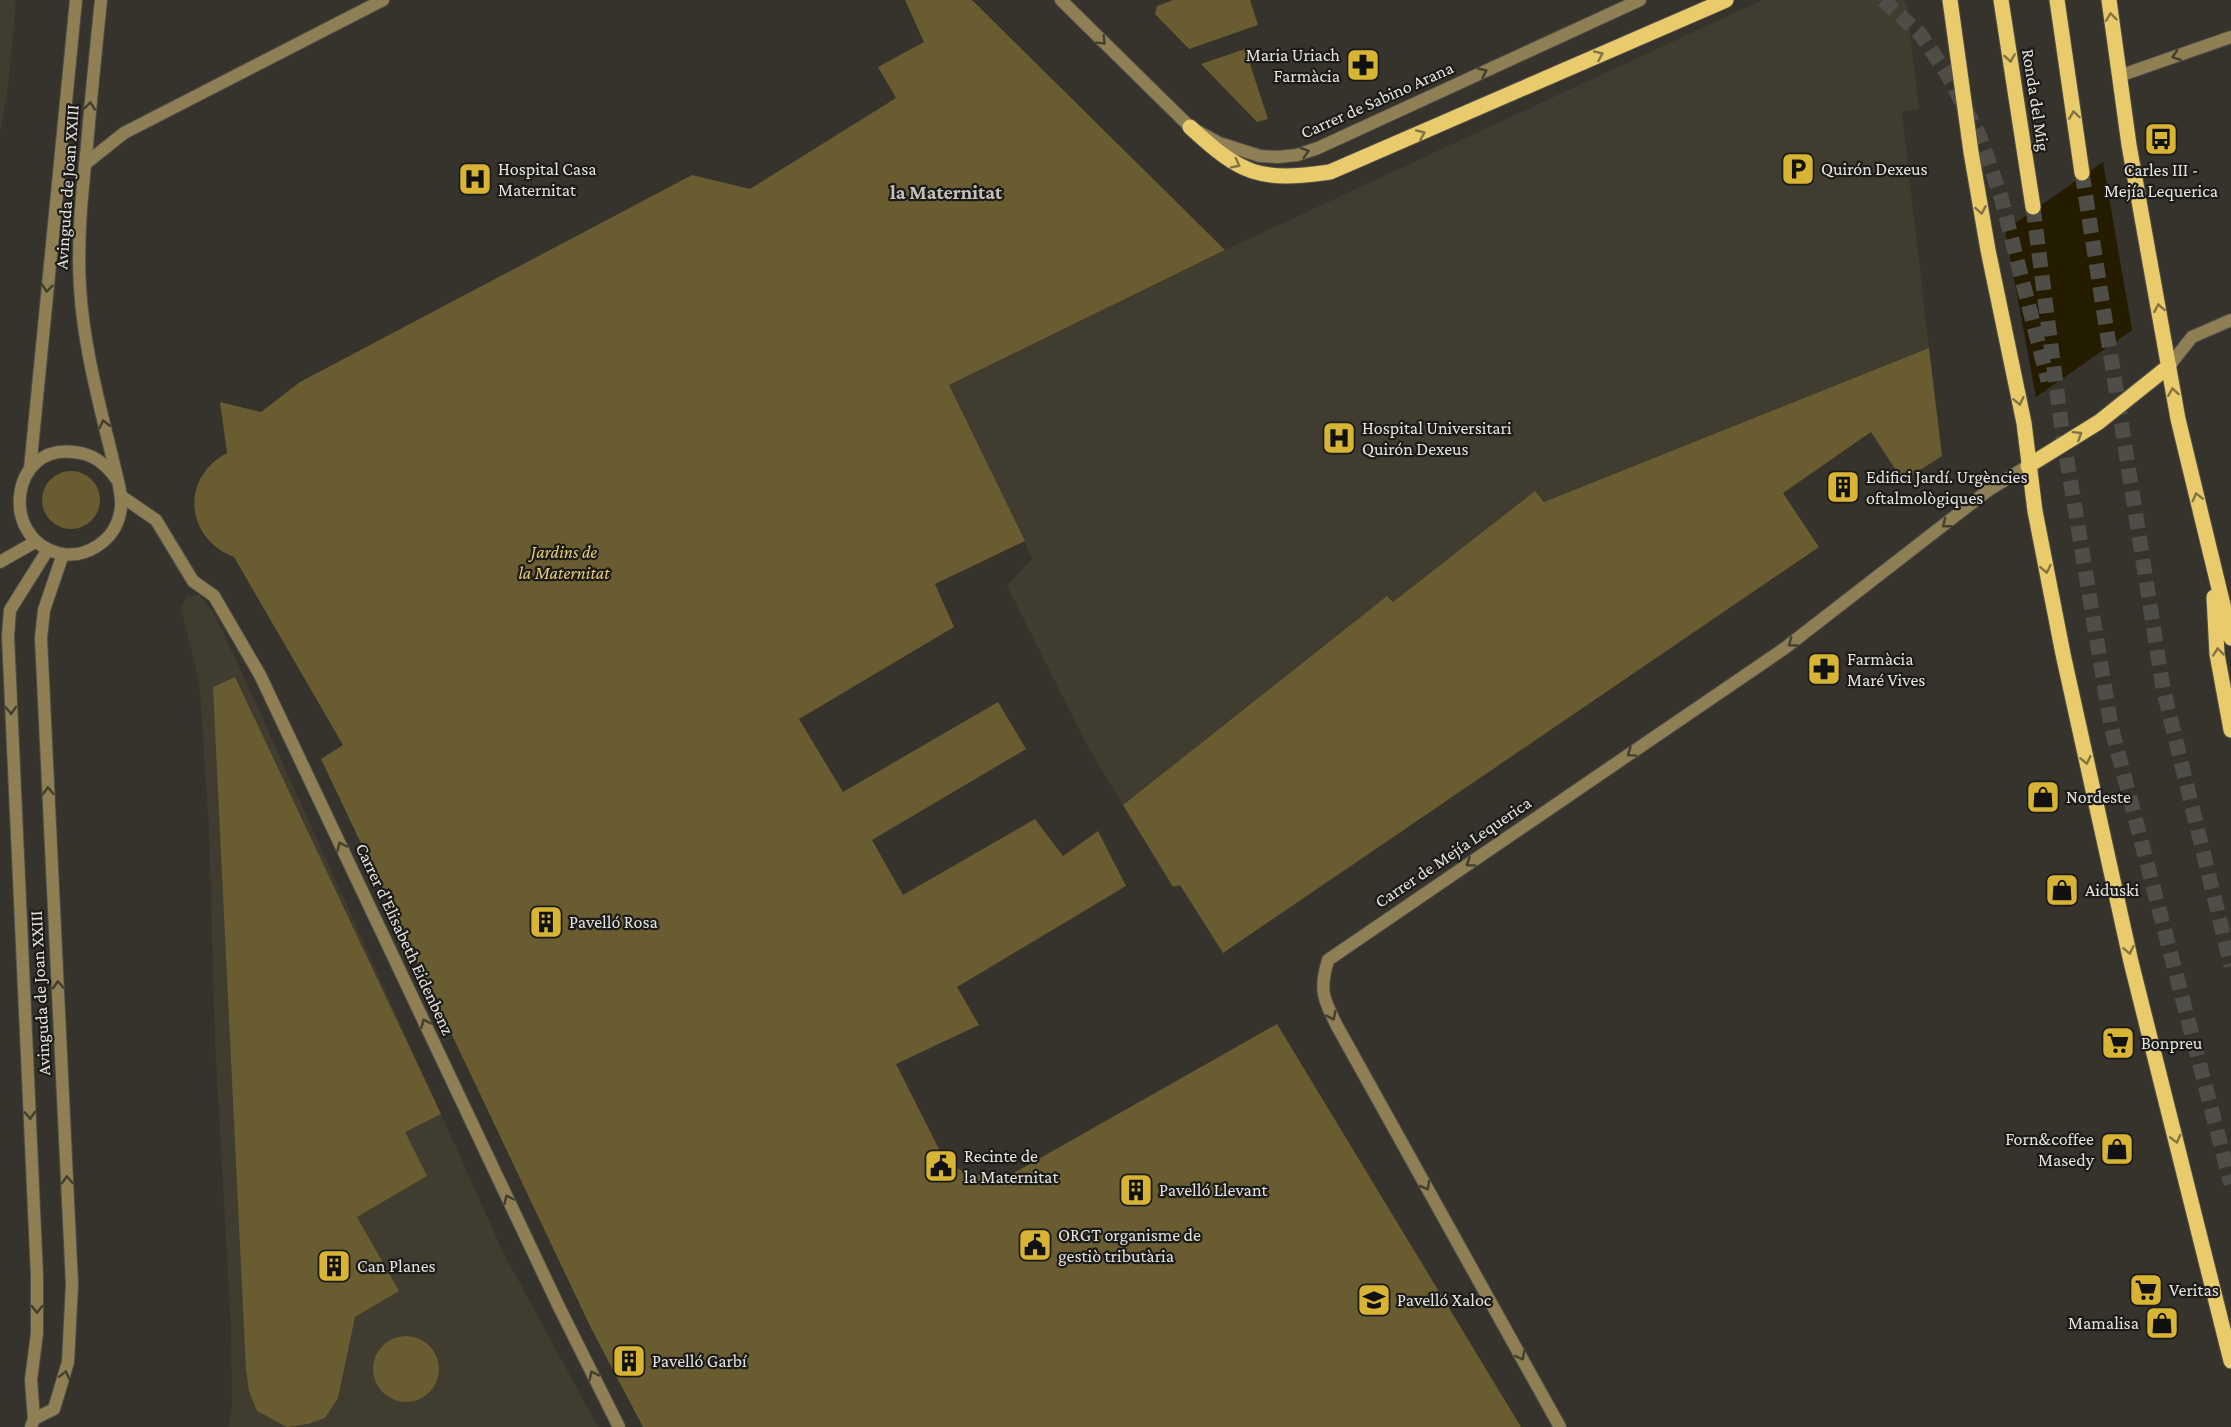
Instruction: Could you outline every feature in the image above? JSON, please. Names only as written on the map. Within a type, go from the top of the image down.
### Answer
[{"type":"main road","points":[[1190,128],[1227,159],[1254,172],[1272,176],[1296,177],[1330,172],[1726,0]]},
{"type":"main road","points":[[1951,0],[1972,163],[2024,423],[2035,511],[2063,654],[2131,962],[2231,1361]]},
{"type":"main road","name":"Ronda del Mig","points":[[2001,0],[2033,207]]},
{"type":"main road","name":"Ronda del Mig","points":[[2057,0],[2082,173]]},
{"type":"main road","points":[[2109,0],[2129,145],[2181,434],[2231,638]]},
{"type":"main road","points":[[2028,466],[2099,422],[2169,366]]},
{"type":"main road","points":[[2211,554],[2217,654],[2231,730]]},
{"type":"street","name":"Avinguda de Joan XXIII","points":[[30,469],[76,0]]},
{"type":"street","name":"Avinguda de Joan XXIII","points":[[101,0],[85,164],[79,251],[80,289],[84,332],[118,481]]},
{"type":"street","points":[[85,164],[124,134],[383,0]]},
{"type":"street","name":"Carrer de Sabino Arana","points":[[1061,0],[1190,128],[1243,152],[1269,156],[1297,155],[1318,148],[1640,0]]},
{"type":"street","points":[[2119,76],[2231,37]]},
{"type":"street","points":[[2169,366],[2192,337],[2231,320]]},
{"type":"street","points":[[56,452],[86,453],[100,460],[118,481],[121,512],[114,529],[103,544],[83,553],[63,555],[47,551],[35,542],[24,529],[19,518],[18,492],[22,480],[30,469],[43,458],[56,452]]},
{"type":"street","name":"Carrer de Mejía Lequerica","points":[[1560,1427],[1324,1001],[1322,980],[1328,960],[1785,648],[1990,489],[2028,466]]},
{"type":"street","name":"Carrer d'Elisabeth Eidenbenz","points":[[121,496],[156,520],[193,581],[214,596],[260,675],[554,1296],[619,1427]]},
{"type":"street","points":[[0,562],[35,542]]},
{"type":"street","name":"Avinguda de Joan XXIII","points":[[33,1423],[31,1380],[37,1333],[37,1276],[8,636],[10,610],[47,551]]},
{"type":"street","name":"Avinguda de Joan XXIII","points":[[33,1423],[54,1409],[63,1385],[68,1362],[72,1284],[41,638],[44,610],[63,555]]},
{"type":"shaded area","points":[[0,0],[16,0],[9,79],[0,134]]},
{"type":"shaded area","name":"Hospital Universitari Quirón Dexeus","points":[[1762,0],[1904,0],[1907,5],[1919,109],[1902,112],[1929,348],[1544,502],[1535,491],[1393,603],[1387,596],[1123,805],[1090,751],[1007,586],[1032,558],[948,385],[1225,250]]},
{"type":"shaded area","points":[[2103,162],[2132,330],[2036,397],[2005,230]]},
{"type":"shaded area","points":[[199,595],[213,612],[244,677],[504,1254],[598,1427],[229,1427],[232,1407],[231,1330],[215,1043],[209,827],[199,680],[181,609],[187,596]]},
{"type":"green space","name":"Jardins de la Maternitat","points":[[905,0],[972,0],[1225,250],[949,385],[1025,541],[935,584],[954,627],[799,719],[843,792],[998,702],[1026,749],[872,840],[903,895],[1035,819],[1063,856],[1098,831],[1126,886],[957,987],[979,1025],[896,1064],[945,1161],[966,1173],[1003,1179],[1277,1024],[1521,1427],[643,1427],[591,1328],[321,759],[343,745],[234,557],[218,548],[206,536],[198,522],[194,507],[201,477],[212,464],[227,453],[220,402],[261,412],[300,382],[692,175],[750,189],[896,98],[878,67],[924,42]]},
{"type":"green space","points":[[1173,0],[1250,0],[1258,25],[1189,49],[1155,14],[1157,6]]},
{"type":"green space","points":[[1245,49],[1268,119],[1257,122],[1201,64]]},
{"type":"green space","points":[[1929,348],[1942,456],[1903,481],[1871,432],[1783,493],[1819,547],[1223,953],[1180,885],[1173,887],[1123,805],[1387,596],[1393,602],[1535,491],[1544,502]]},
{"type":"green space","points":[[71,471],[82,473],[92,479],[98,489],[100,500],[98,511],[92,521],[82,527],[71,529],[60,527],[50,521],[44,511],[42,500],[44,489],[50,479],[60,473]]},
{"type":"green space","points":[[235,677],[441,1114],[405,1132],[427,1176],[357,1217],[399,1291],[355,1317],[338,1398],[325,1418],[308,1424],[287,1427],[257,1411],[249,1391],[246,1370],[213,687]]},
{"type":"green space","points":[[406,1336],[419,1339],[429,1346],[436,1356],[439,1369],[436,1382],[429,1392],[419,1399],[406,1402],[393,1399],[383,1392],[376,1382],[373,1369],[376,1356],[383,1346],[393,1339]]},
{"type":"tunnel","points":[[1883,0],[1920,34],[1946,72],[1980,137],[2001,197],[2048,381]]},
{"type":"tunnel","points":[[2082,173],[2163,688],[2231,966]]},
{"type":"tunnel","points":[[2033,207],[2062,430],[2111,726],[2231,1184]]},
{"type":"place","name":"Maria Uriach Farmàcia","points":[[1363,65]]},
{"type":"place","name":"Carles III - Mejía Lequerica","points":[[2161,139]]},
{"type":"place","name":"Quirón Dexeus","points":[[1798,169]]},
{"type":"place","name":"Hospital Casa Maternitat","points":[[475,179]]},
{"type":"place","name":"Hospital Universitari Quirón Dexeus","points":[[1339,438]]},
{"type":"place","name":"Edifici Jardí. Urgències oftalmològiques","points":[[1843,487]]},
{"type":"place","name":"Farmàcia Maré Vives","points":[[1824,669]]},
{"type":"place","name":"Nordeste","points":[[2043,797]]},
{"type":"place","name":"Aiduski","points":[[2062,890]]},
{"type":"place","name":"Pavelló Rosa","points":[[546,922]]},
{"type":"place","name":"Bonpreu","points":[[2118,1043]]},
{"type":"place","name":"Forn&coffee Masedy","points":[[2117,1149]]},
{"type":"place","name":"Recinte de la Maternitat","points":[[941,1166]]},
{"type":"place","name":"Pavelló Llevant","points":[[1136,1190]]},
{"type":"place","name":"ORGT organisme de gestiò tributària","points":[[1035,1245]]},
{"type":"place","name":"Can Planes","points":[[334,1266]]},
{"type":"place","name":"Veritas","points":[[2146,1290]]},
{"type":"place","name":"Pavelló Xaloc","points":[[1374,1300]]},
{"type":"place","name":"Mamalisa","points":[[2162,1323]]},
{"type":"place","name":"Pavelló Garbí","points":[[629,1361]]},
{"type":"district","name":"la Maternitat","points":[[946,192]]}]
